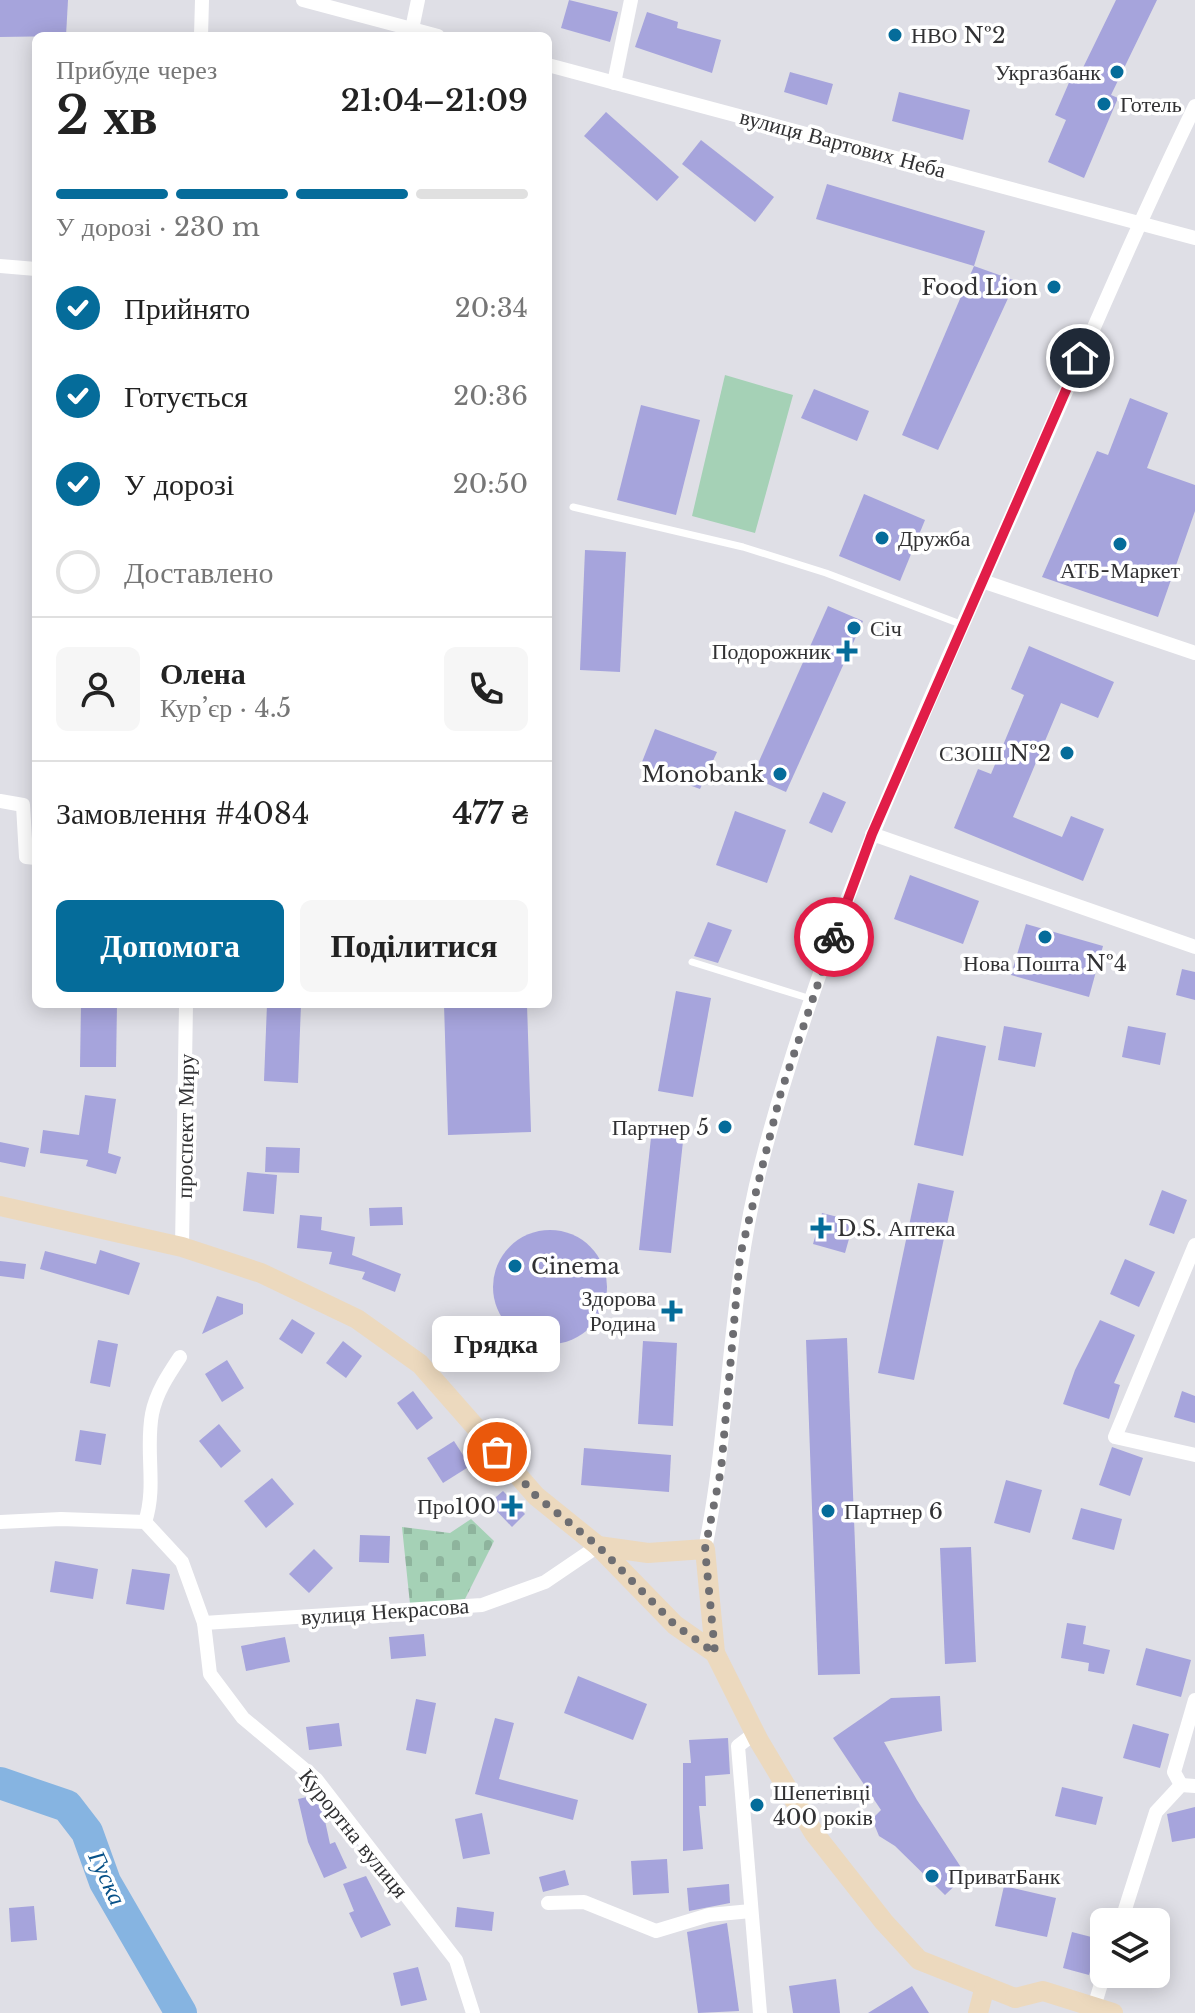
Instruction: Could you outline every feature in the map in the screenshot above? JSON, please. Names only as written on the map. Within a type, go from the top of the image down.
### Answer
[{"type":"main road","points":[[0,1206],[182,1247],[261,1273],[357,1319],[420,1364],[536,1496],[598,1546],[675,1625],[715,1653]]},
{"type":"main road","points":[[598,1546],[648,1553],[705,1549],[715,1653],[755,1733],[814,1833],[884,1922],[919,1960],[985,1986],[1019,2006],[1043,1991],[1103,2010]]},
{"type":"main road","points":[[978,2013],[985,1986]]},
{"type":"street","points":[[201,32],[202,0]]},
{"type":"street","points":[[303,0],[423,32]]},
{"type":"street","points":[[412,29],[418,0]]},
{"type":"street","points":[[614,83],[631,0]]},
{"type":"street","name":"вулиця Вартових Неба","points":[[552,66],[1195,238]]},
{"type":"street","points":[[705,1549],[721,1470],[740,1256],[781,1092],[811,999],[872,834],[1138,223],[1195,106]]},
{"type":"street","points":[[0,266],[32,269]]},
{"type":"street","points":[[982,581],[1195,653]]},
{"type":"street","points":[[0,801],[23,805],[26,857],[32,858]]},
{"type":"street","points":[[872,834],[1195,947]]},
{"type":"street","name":"проспект Миру","points":[[182,1247],[186,1008]]},
{"type":"street","points":[[1195,1245],[1115,1437],[1195,1455]]},
{"type":"street","points":[[0,1522],[61,1519],[145,1522],[152,1502],[152,1413],[163,1383],[180,1357]]},
{"type":"street","name":"Курортна вулиця","points":[[145,1522],[182,1562],[204,1623],[210,1674],[243,1718],[316,1779],[456,1960],[473,2013]]},
{"type":"street","name":"вулиця Некрасова","points":[[204,1623],[482,1605],[545,1582],[598,1546]]},
{"type":"street","points":[[1125,1908],[1156,1812],[1188,1786],[1174,1772],[1195,1700]]},
{"type":"street","points":[[755,1733],[738,1746],[760,2013]]},
{"type":"street","points":[[548,1903],[584,1902],[656,1931],[709,1915],[751,1911]]},
{"type":"street","points":[[1103,2010],[1104,1988]]},
{"type":"lane","points":[[573,507],[743,547],[826,573],[963,625]]},
{"type":"lane","points":[[692,962],[811,999]]},
{"type":"green space","points":[[725,375],[793,395],[755,533],[692,516]]},
{"type":"green space","points":[[471,1519],[494,1541],[464,1601],[410,1604],[402,1527],[450,1533]]},
{"type":"building","points":[[0,0],[68,0],[66,32],[32,32],[32,37],[0,37]]},
{"type":"building","points":[[569,0],[618,12],[610,42],[561,28]]},
{"type":"building","points":[[1116,0],[1157,0],[1111,95],[1118,98],[1084,178],[1048,162],[1066,120],[1055,115],[1071,78],[1077,80]]},
{"type":"building","points":[[647,12],[678,22],[677,28],[721,40],[712,73],[635,47]]},
{"type":"building","points":[[790,72],[833,84],[827,105],[784,92]]},
{"type":"building","points":[[899,92],[970,110],[963,140],[892,121]]},
{"type":"building","points":[[606,112],[679,177],[657,201],[584,136]]},
{"type":"building","points":[[701,140],[774,197],[755,222],[682,164]]},
{"type":"building","points":[[827,184],[985,231],[974,266],[816,219]]},
{"type":"building","points":[[974,266],[1016,281],[938,450],[902,435]]},
{"type":"building","points":[[814,389],[869,411],[857,441],[801,418]]},
{"type":"building","name":"АТБ-Маркет","points":[[1130,398],[1168,413],[1147,468],[1195,485],[1195,511],[1158,617],[1042,577],[1097,451],[1108,455]]},
{"type":"building","points":[[641,405],[700,420],[676,515],[617,500]]},
{"type":"building","name":"Дружба","points":[[864,494],[925,520],[900,581],[839,556]]},
{"type":"building","points":[[585,550],[626,552],[620,672],[580,670]]},
{"type":"building","points":[[828,606],[863,621],[786,792],[752,777]]},
{"type":"building","points":[[1029,646],[1114,682],[1098,718],[1061,703],[1013,817],[1062,837],[1071,816],[1104,829],[1083,881],[954,828],[978,769],[991,774],[1024,695],[1011,689]]},
{"type":"building","points":[[655,729],[717,752],[700,789],[640,767]]},
{"type":"building","points":[[823,792],[846,802],[832,833],[809,823]]},
{"type":"building","points":[[735,811],[786,830],[767,883],[716,865]]},
{"type":"building","points":[[910,875],[979,901],[963,944],[894,919]]},
{"type":"building","points":[[708,922],[732,930],[718,963],[694,956]]},
{"type":"building","points":[[1026,924],[1103,946],[1089,997],[1011,975]]},
{"type":"building","points":[[1182,969],[1195,972],[1195,1000],[1176,995]]},
{"type":"building","points":[[676,991],[711,998],[693,1097],[658,1091]]},
{"type":"building","points":[[81,1008],[117,1008],[116,1067],[80,1067]]},
{"type":"building","points":[[267,1008],[301,1008],[298,1083],[264,1081]]},
{"type":"building","points":[[444,1008],[527,1008],[531,1132],[448,1135]]},
{"type":"building","points":[[1004,1026],[1042,1033],[1035,1067],[998,1060]]},
{"type":"building","points":[[1128,1026],[1166,1033],[1160,1065],[1122,1057]]},
{"type":"building","points":[[937,1036],[986,1046],[963,1156],[914,1145]]},
{"type":"building","points":[[85,1095],[116,1099],[108,1153],[121,1157],[116,1174],[86,1166],[88,1160],[40,1153],[43,1130],[79,1135]]},
{"type":"building","points":[[652,1128],[684,1132],[671,1253],[639,1250]]},
{"type":"building","points":[[0,1142],[29,1148],[25,1167],[0,1162]]},
{"type":"building","points":[[266,1147],[300,1148],[299,1173],[265,1172]]},
{"type":"building","points":[[247,1172],[277,1175],[274,1214],[243,1211]]},
{"type":"building","points":[[918,1183],[954,1191],[914,1380],[878,1373]]},
{"type":"building","points":[[1162,1190],[1187,1200],[1174,1234],[1149,1225]]},
{"type":"building","points":[[402,1207],[403,1225],[370,1226],[369,1208]]},
{"type":"building","points":[[822,1213],[854,1221],[845,1253],[813,1244]]},
{"type":"building","points":[[300,1215],[322,1217],[321,1230],[355,1237],[352,1255],[401,1274],[395,1292],[362,1279],[365,1272],[329,1264],[332,1252],[297,1248]]},
{"type":"building","points":[[550,1230],[572,1234],[591,1246],[603,1265],[607,1287],[603,1309],[591,1328],[572,1340],[550,1344],[528,1340],[509,1328],[497,1309],[493,1287],[497,1265],[509,1246],[528,1234]]},
{"type":"building","points":[[100,1250],[140,1263],[129,1295],[40,1269],[45,1251],[96,1264]]},
{"type":"building","points":[[1125,1259],[1155,1272],[1139,1307],[1110,1294]]},
{"type":"building","points":[[0,1261],[26,1264],[24,1279],[0,1276]]},
{"type":"building","points":[[217,1296],[243,1304],[243,1314],[202,1334]]},
{"type":"building","points":[[292,1319],[315,1333],[302,1354],[279,1339]]},
{"type":"building","points":[[1100,1320],[1135,1335],[1114,1383],[1120,1385],[1109,1419],[1063,1404],[1075,1370]]},
{"type":"building","points":[[847,1338],[860,1674],[818,1675],[806,1340]]},
{"type":"building","points":[[98,1340],[118,1344],[110,1387],[90,1383]]},
{"type":"building","points":[[343,1341],[362,1356],[346,1378],[326,1363]]},
{"type":"building","points":[[643,1341],[677,1343],[673,1426],[638,1424]]},
{"type":"building","points":[[227,1360],[244,1388],[222,1402],[205,1374]]},
{"type":"building","points":[[413,1391],[433,1418],[417,1430],[397,1403]]},
{"type":"building","points":[[1182,1391],[1195,1396],[1195,1423],[1174,1417]]},
{"type":"building","points":[[219,1424],[241,1451],[221,1468],[199,1441]]},
{"type":"building","points":[[80,1430],[106,1434],[101,1465],[75,1461]]},
{"type":"building","points":[[454,1441],[470,1466],[443,1483],[427,1458]]},
{"type":"building","points":[[1112,1447],[1143,1458],[1130,1496],[1099,1485]]},
{"type":"building","points":[[584,1448],[671,1455],[669,1492],[581,1485]]},
{"type":"building","points":[[272,1478],[294,1504],[266,1528],[244,1501]]},
{"type":"building","points":[[1006,1480],[1042,1490],[1030,1533],[994,1523]]},
{"type":"building","points":[[503,1491],[525,1514],[512,1527],[489,1503]]},
{"type":"building","points":[[1081,1508],[1122,1519],[1114,1550],[1072,1539]]},
{"type":"building","points":[[360,1535],[390,1536],[389,1563],[359,1562]]},
{"type":"building","points":[[971,1547],[976,1662],[945,1664],[940,1548]]},
{"type":"building","points":[[314,1549],[333,1568],[309,1593],[289,1574]]},
{"type":"building","points":[[55,1561],[98,1569],[93,1599],[50,1592]]},
{"type":"building","points":[[132,1569],[170,1574],[164,1610],[126,1604]]},
{"type":"building","points":[[1067,1623],[1086,1626],[1083,1644],[1110,1650],[1104,1674],[1088,1671],[1089,1663],[1061,1658]]},
{"type":"building","points":[[424,1634],[426,1656],[391,1659],[389,1637]]},
{"type":"building","points":[[285,1637],[290,1662],[246,1671],[241,1646]]},
{"type":"building","points":[[1146,1648],[1191,1660],[1181,1697],[1136,1685]]},
{"type":"building","points":[[578,1676],[647,1704],[633,1740],[564,1713]]},
{"type":"building","points":[[940,1696],[942,1731],[884,1742],[966,1875],[945,1895],[895,1846],[879,1836],[872,1819],[881,1810],[833,1738],[891,1698]]},
{"type":"building","points":[[416,1699],[436,1703],[426,1754],[406,1750]]},
{"type":"building","points":[[495,1718],[514,1723],[499,1779],[578,1800],[573,1820],[475,1794]]},
{"type":"building","points":[[339,1723],[342,1746],[309,1750],[306,1727]]},
{"type":"building","points":[[1133,1724],[1169,1734],[1160,1768],[1123,1758]]},
{"type":"building","points":[[728,1738],[730,1774],[705,1776],[706,1806],[699,1806],[703,1849],[683,1851],[683,1763],[691,1763],[689,1740]]},
{"type":"building","points":[[1062,1787],[1103,1797],[1096,1825],[1055,1816]]},
{"type":"building","points":[[316,1795],[321,1802],[330,1844],[335,1842],[347,1868],[324,1878],[308,1842],[298,1799]]},
{"type":"building","points":[[1195,1807],[1195,1838],[1172,1842],[1167,1814]]},
{"type":"building","points":[[482,1813],[490,1854],[463,1859],[455,1819]]},
{"type":"building","points":[[667,1859],[669,1893],[633,1895],[631,1861]]},
{"type":"building","points":[[565,1870],[569,1885],[543,1892],[539,1877]]},
{"type":"building","points":[[366,1876],[391,1925],[361,1938],[349,1913],[354,1911],[343,1884]]},
{"type":"building","points":[[729,1884],[730,1903],[689,1911],[687,1888]]},
{"type":"building","points":[[1004,1886],[1056,1898],[1047,1937],[995,1926]]},
{"type":"building","points":[[34,1906],[37,1940],[11,1942],[9,1908]]},
{"type":"building","points":[[457,1907],[494,1912],[492,1931],[455,1927]]},
{"type":"building","points":[[727,1923],[739,2011],[698,2013],[687,1932]]},
{"type":"building","points":[[1072,1932],[1090,1937],[1089,1975],[1063,1968]]},
{"type":"building","points":[[418,1967],[427,2000],[401,2006],[393,1973]]},
{"type":"building","points":[[836,1979],[840,2013],[793,2013],[789,1986]]},
{"type":"building","points":[[912,1986],[929,2013],[868,2013]]},
{"type":"waterway","name":"Гуска","points":[[0,1783],[67,1806],[87,1832],[105,1882],[181,2013]]},
{"type":"way so far","points":[[497,1452],[536,1496],[598,1546],[675,1625],[715,1653],[705,1549],[721,1470],[729,1346],[740,1256],[781,1092],[834,937]]},
{"type":"place","name":"НВО №2","points":[[895,35]]},
{"type":"place","name":"Укргазбанк","points":[[1117,72]]},
{"type":"place","name":"Готель","points":[[1104,104]]},
{"type":"place","name":"Food Lion","points":[[1054,287]]},
{"type":"place","name":"Дружба","points":[[882,538]]},
{"type":"place","name":"АТБ-Маркет","points":[[1120,544]]},
{"type":"place","name":"Січ","points":[[854,628]]},
{"type":"place","name":"Подорожник","points":[[847,651]]},
{"type":"place","name":"СЗОШ №2","points":[[1067,753]]},
{"type":"place","name":"Monobank","points":[[780,774]]},
{"type":"place","name":"Нова Пошта №4","points":[[1045,937]]},
{"type":"place","name":"Партнер 5","points":[[725,1127]]},
{"type":"place","name":"D.S. Аптека","points":[[821,1228]]},
{"type":"place","name":"Cinema","points":[[515,1266]]},
{"type":"place","name":"Здорова Родина","points":[[672,1311]]},
{"type":"place","name":"Грядка","points":[[497,1452]]},
{"type":"place","name":"Про100","points":[[512,1506]]},
{"type":"place","name":"Партнер 6","points":[[828,1511]]},
{"type":"place","name":"Шепетівці 400 років","points":[[757,1805]]},
{"type":"place","name":"ПриватБанк","points":[[932,1876]]},
{"type":"route","points":[[834,937],[872,834],[1080,358]]}]
